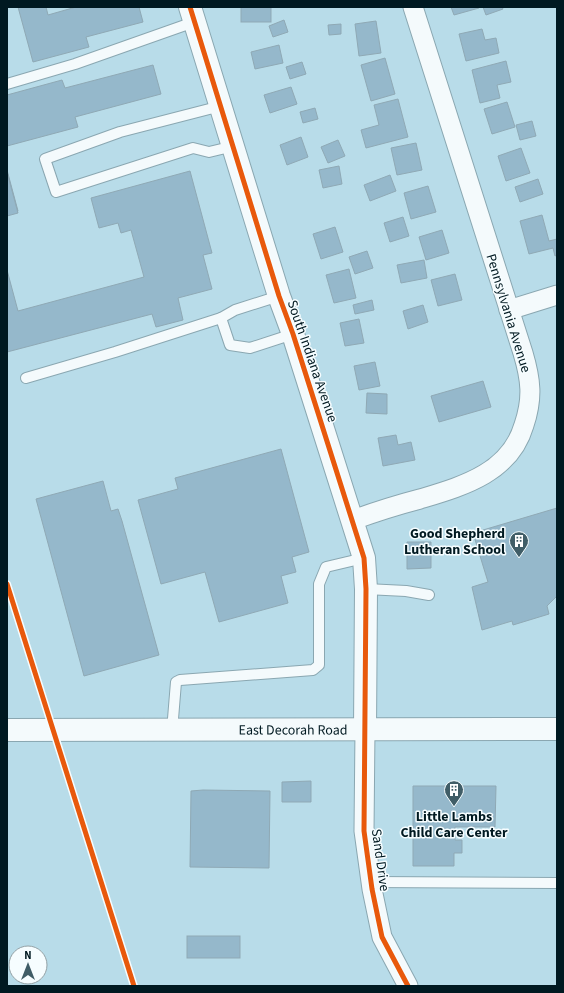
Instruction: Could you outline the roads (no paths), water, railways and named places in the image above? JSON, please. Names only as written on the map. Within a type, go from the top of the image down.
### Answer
[{"type":"street","name":"Pennsylvania Avenue","points":[[353,520],[460,487],[480,478],[498,465],[512,451],[521,436],[531,397],[529,373],[413,7]]},
{"type":"street","name":"South Indiana Avenue","points":[[192,14],[234,146],[279,296],[293,334],[364,558],[366,589],[365,730]]},
{"type":"street","points":[[509,310],[557,295]]},
{"type":"street","name":"East Decorah Road","points":[[7,730],[172,731],[557,729]]},
{"type":"street","name":"Sand Drive","points":[[365,730],[364,831],[371,882],[382,937],[408,986]]},
{"type":"lane","points":[[7,84],[75,64],[192,14]]},
{"type":"lane","points":[[221,106],[120,132],[45,159],[56,192],[194,148],[209,152],[234,146]]},
{"type":"lane","points":[[26,378],[221,318],[235,310],[279,296]]},
{"type":"lane","points":[[221,318],[230,345],[250,348],[293,334]]},
{"type":"lane","points":[[172,731],[176,682],[180,680],[313,670],[319,665],[319,584],[326,567],[364,558]]},
{"type":"lane","points":[[366,589],[406,591],[429,595]]},
{"type":"lane","points":[[371,882],[557,883]]},
{"type":"place","name":"Good Shepherd Lutheran School","points":[[519,558]]},
{"type":"place","name":"Little Lambs Child Care Center","points":[[454,807]]}]
